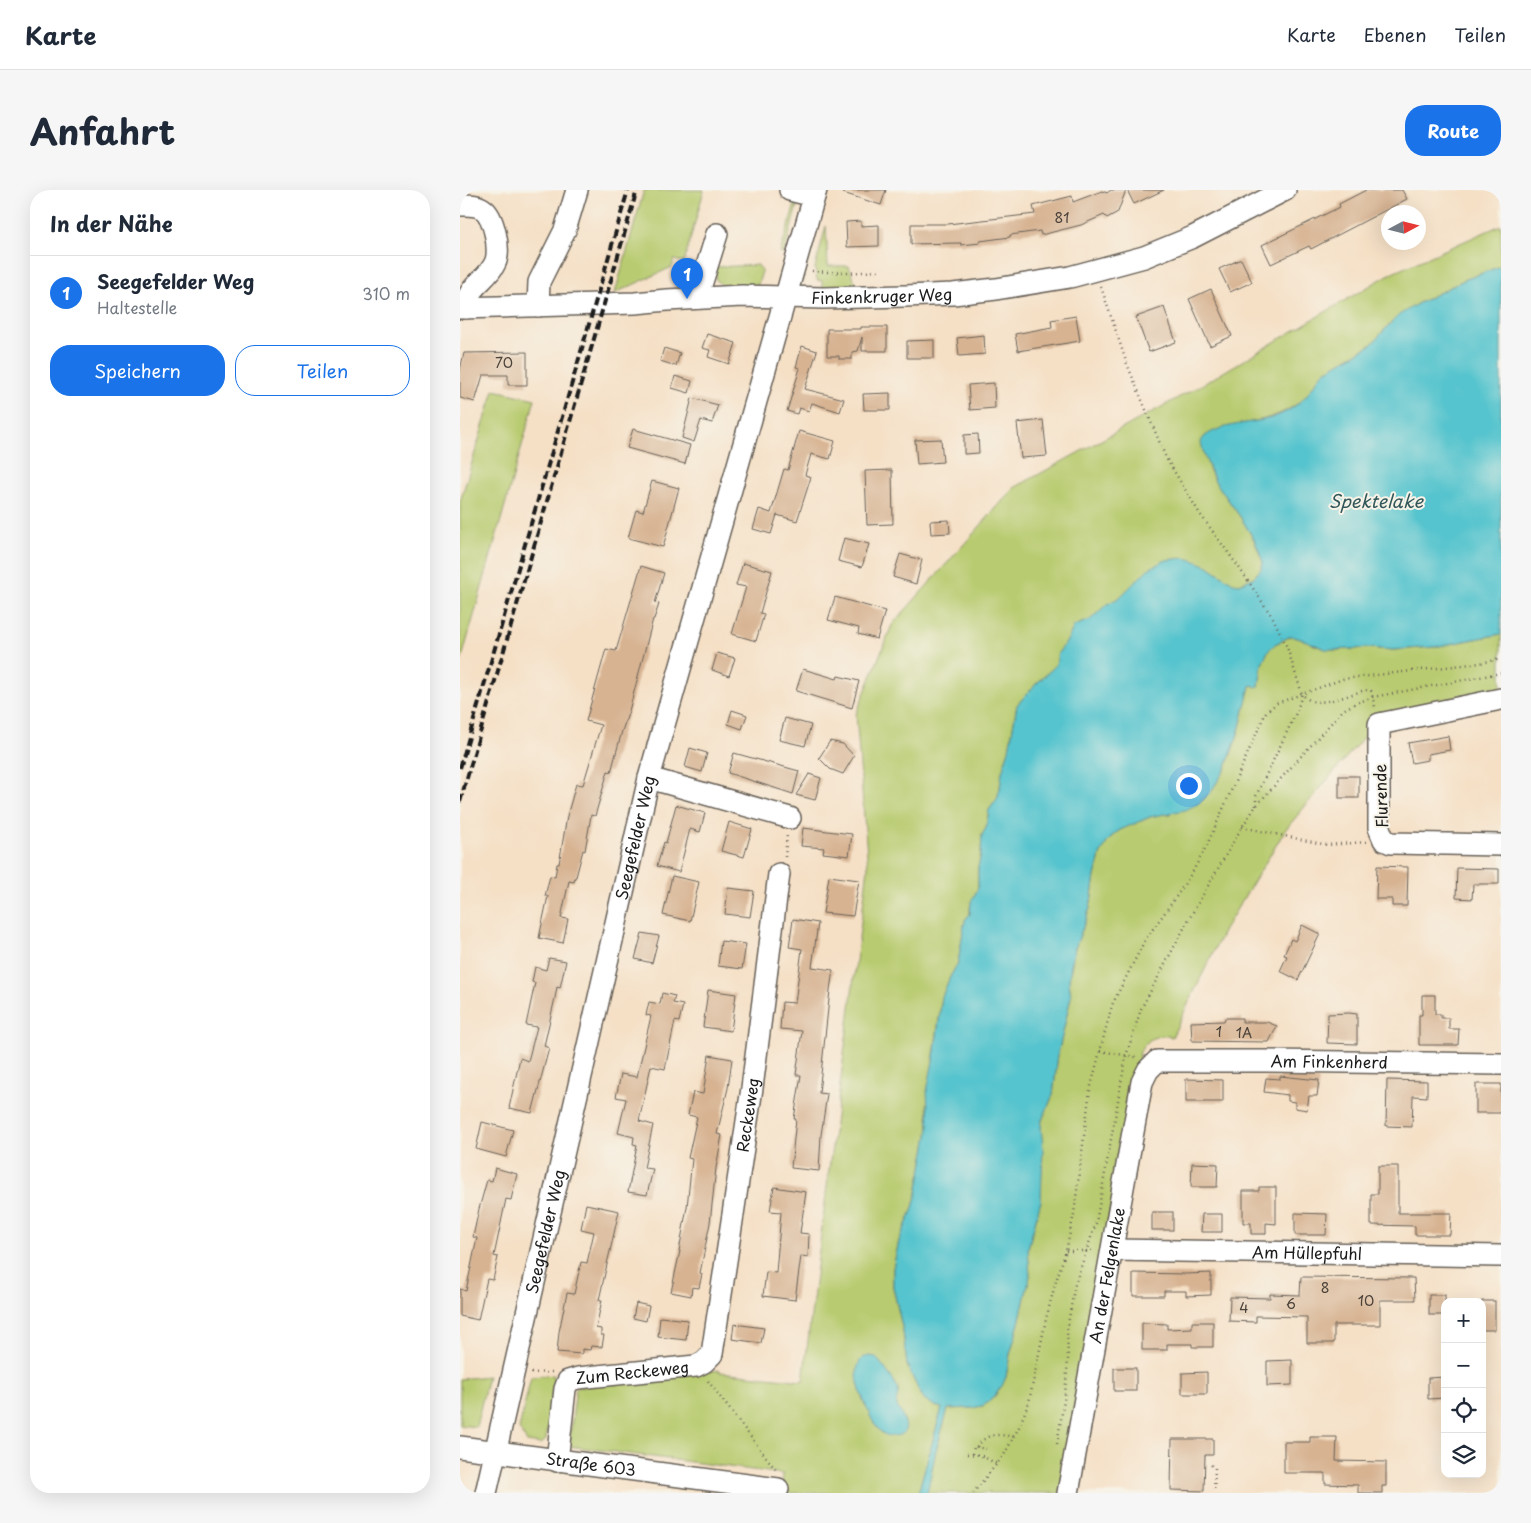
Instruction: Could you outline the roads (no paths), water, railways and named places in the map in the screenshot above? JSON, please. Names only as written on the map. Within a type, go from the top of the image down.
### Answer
[{"type":"street","points":[[538,306],[539,282],[565,230],[577,190]]},
{"type":"street","points":[[790,190],[815,193]]},
{"type":"street","name":"Finkenkruger Weg","points":[[463,308],[635,303],[742,296],[833,298],[953,294],[1040,283],[1096,271],[1151,254],[1193,236],[1285,190]]},
{"type":"street","name":"Seegefelder Weg","points":[[486,1493],[649,778],[815,193]]},
{"type":"street","points":[[460,205],[476,206],[484,209],[489,216],[498,250],[495,263],[469,293],[463,308]]},
{"type":"street","points":[[697,298],[717,234]]},
{"type":"street","name":"Flurende","points":[[1501,699],[1379,724],[1380,828],[1384,840],[1391,843],[1501,845]]},
{"type":"street","points":[[649,778],[790,818]]},
{"type":"street","name":"Reckeweg","points":[[704,1360],[750,1098],[779,874]]},
{"type":"street","name":"Am Finkenherd","points":[[1157,1062],[1268,1061],[1501,1064]]},
{"type":"street","name":"An der Felgenlake","points":[[1068,1493],[1142,1082],[1148,1070],[1157,1062]]},
{"type":"street","name":"Am Hüllepfuhl","points":[[1112,1250],[1501,1256]]},
{"type":"street","name":"Zum Reckeweg","points":[[556,1461],[565,1389],[568,1381],[704,1360]]},
{"type":"street","name":"Straße 603","points":[[460,1447],[556,1461],[683,1485],[779,1482]]},
{"type":"water","name":"Spektelake","points":[[1501,266],[1501,634],[1434,647],[1393,650],[1369,648],[1325,649],[1291,636],[1275,644],[1268,651],[1262,664],[1259,687],[1250,686],[1239,731],[1225,770],[1210,793],[1198,804],[1185,810],[1150,817],[1120,830],[1106,844],[1100,855],[1090,908],[1074,951],[1071,965],[1069,981],[1071,997],[1058,1054],[1053,1095],[1042,1120],[1041,1127],[1043,1148],[1041,1201],[1028,1248],[1030,1276],[1006,1377],[1002,1386],[989,1402],[982,1406],[948,1409],[936,1450],[927,1493],[918,1493],[942,1408],[924,1399],[907,1365],[903,1331],[893,1287],[893,1268],[899,1241],[912,1211],[917,1193],[928,1136],[927,1091],[935,1051],[942,997],[958,963],[965,920],[970,914],[971,902],[978,888],[978,868],[982,835],[986,828],[989,810],[997,799],[1000,788],[1017,705],[1056,665],[1058,653],[1067,641],[1074,626],[1090,620],[1106,605],[1120,597],[1148,569],[1166,560],[1184,558],[1208,566],[1233,583],[1240,584],[1254,577],[1261,569],[1263,562],[1255,541],[1215,481],[1204,455],[1201,442],[1205,436],[1222,428],[1271,418],[1283,413],[1303,399],[1325,371],[1371,345],[1399,315],[1464,280]]},
{"type":"water","points":[[864,1357],[875,1357],[879,1361],[897,1387],[898,1408],[905,1425],[903,1433],[899,1435],[892,1436],[882,1433],[867,1409],[857,1378],[857,1372],[860,1361]]},
{"type":"railway","points":[[460,768],[628,190]]},
{"type":"railway","points":[[460,802],[637,190]]},
{"type":"place","name":"Seegefelder Weg","points":[[687,299]]}]
